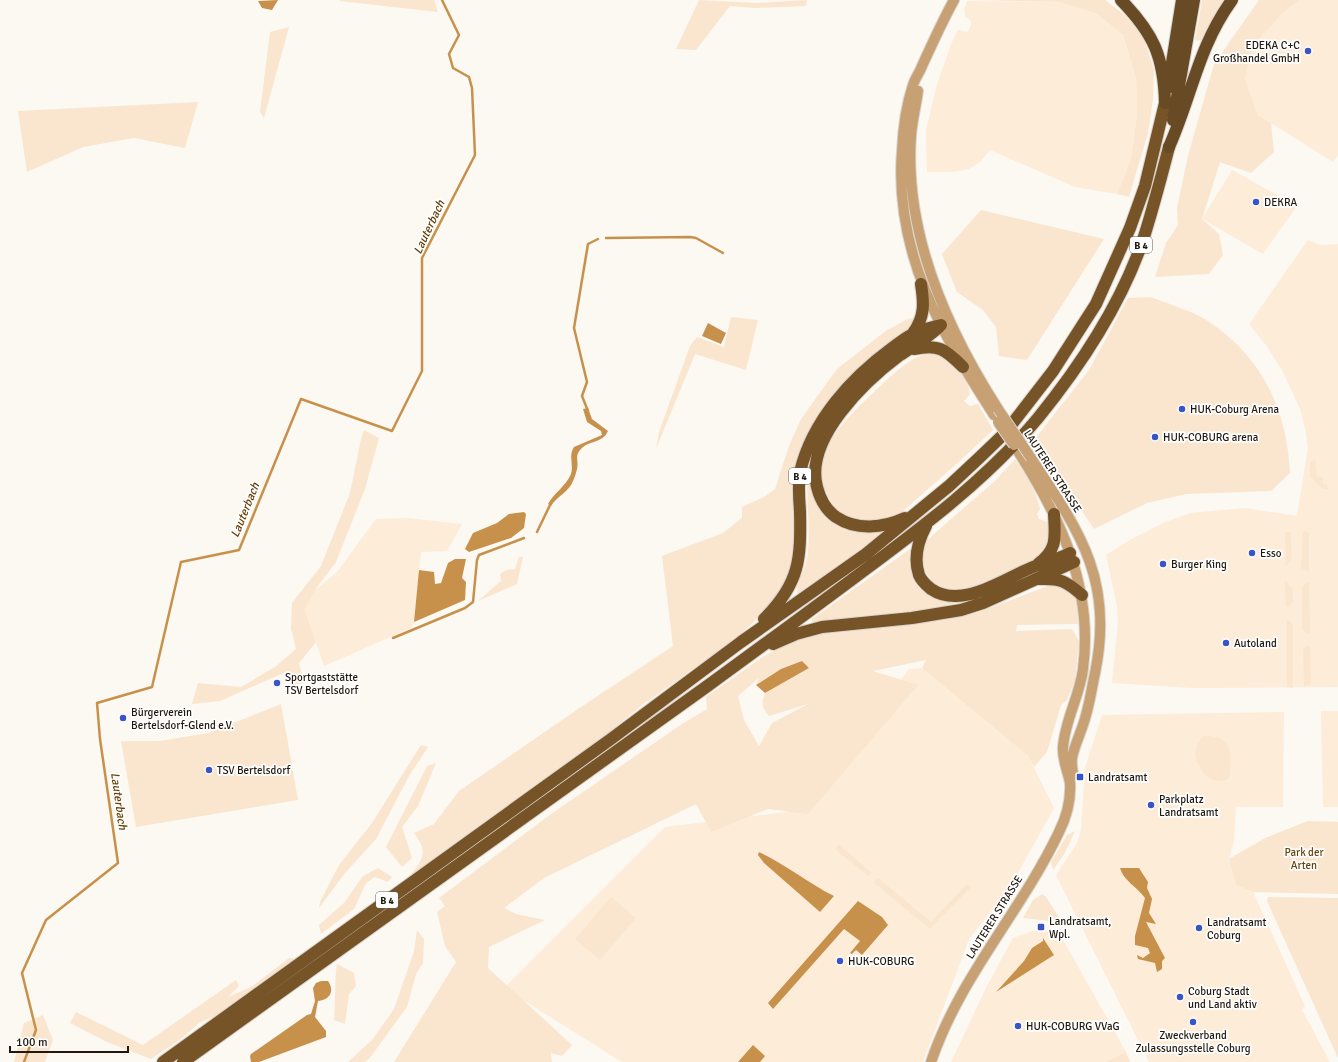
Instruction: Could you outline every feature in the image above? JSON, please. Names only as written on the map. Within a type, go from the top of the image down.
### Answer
[{"type":"highway","points":[[1120,0],[1149,32],[1158,54],[1162,70],[1165,103]]},
{"type":"highway","points":[[1165,103],[1182,0]]},
{"type":"highway","points":[[1169,147],[1194,0]]},
{"type":"highway","points":[[1169,147],[1177,128],[1199,60],[1214,28],[1232,0]]},
{"type":"highway","name":"B 4","points":[[163,1062],[611,739],[741,642],[866,554],[949,486],[1005,432],[1053,371],[1080,332],[1108,279],[1130,228],[1144,186],[1165,103]]},
{"type":"highway","name":"B 4","points":[[183,1062],[750,655],[928,523],[975,482],[1023,434],[1070,376],[1096,336],[1122,289],[1142,241],[1169,147]]},
{"type":"highway","points":[[913,333],[922,320],[924,303],[922,284]]},
{"type":"highway","points":[[917,512],[904,519],[885,525],[867,527],[845,523],[834,516],[824,505],[816,483],[815,467],[818,451],[828,432],[843,410],[880,372],[945,323]]},
{"type":"highway","points":[[913,333],[945,323]]},
{"type":"highway","name":"B 4","points":[[741,642],[777,606],[789,589],[794,576],[800,544],[800,473],[808,448],[818,425],[832,406],[867,369],[913,333]]},
{"type":"highway","points":[[900,356],[913,350],[934,346],[950,353],[962,367]]},
{"type":"highway","points":[[1034,567],[1048,556],[1053,548],[1055,537],[1054,514]]},
{"type":"highway","points":[[928,523],[920,538],[915,556],[916,566],[920,578],[928,587],[938,593],[950,596],[971,594],[1034,567],[1072,558]]},
{"type":"highway","points":[[750,655],[809,630],[842,624],[912,618],[961,610],[983,603],[1035,579],[1072,558]]},
{"type":"highway","points":[[1035,579],[1059,579],[1066,582],[1082,595]]},
{"type":"street","points":[[922,67],[954,0]]},
{"type":"street","name":"LAUTERER STRASSE","points":[[922,67],[911,136],[912,185],[916,223],[924,255],[945,323],[962,367],[996,412],[1073,523],[1085,547],[1100,601],[1100,638],[1087,714],[1072,757],[1073,775],[1070,783],[1067,809],[1059,833],[1046,857],[964,989],[931,1062]]},
{"type":"street","name":"LAUTERER STRASSE","points":[[922,67],[913,84],[905,122],[901,186],[907,239],[922,284],[969,361],[996,412]]},
{"type":"street","name":"LAUTERER STRASSE","points":[[1028,460],[1054,514],[1072,558],[1082,595],[1085,629],[1083,670],[1080,690],[1063,747],[1070,783]]},
{"type":"shaded area","points":[[278,0],[272,10],[262,8],[258,1]]},
{"type":"shaded area","points":[[1299,0],[1338,0],[1338,155],[1333,162],[1258,115],[1245,79],[1253,45],[1285,11]]},
{"type":"shaded area","points":[[967,1],[1059,2],[1097,14],[1123,35],[1136,78],[1137,115],[1131,159],[1117,194],[1075,187],[990,150],[980,162],[969,169],[954,172],[927,172],[926,131],[937,84],[952,42],[958,30],[967,32],[971,26],[971,21],[965,16],[964,10]]},
{"type":"shaded area","points":[[1232,170],[1297,206],[1263,254],[1202,219]]},
{"type":"shaded area","points":[[1308,240],[1320,245],[1338,244],[1338,687],[1193,688],[1112,683],[1118,622],[1117,606],[1106,555],[1130,540],[1163,523],[1190,513],[1245,508],[1297,516],[1308,448],[1305,428],[1300,409],[1283,372],[1266,345],[1249,324]]},
{"type":"shaded area","points":[[708,323],[726,333],[721,344],[702,336]]},
{"type":"shaded area","points":[[588,408],[592,419],[608,431],[602,438],[584,446],[579,452],[577,456],[577,469],[571,485],[551,506],[548,504],[553,496],[571,474],[571,454],[574,447],[602,435],[601,431],[587,422],[583,409]]},
{"type":"shaded area","points":[[524,512],[526,514],[524,528],[511,538],[469,552],[465,549],[473,533],[497,523],[509,514]]},
{"type":"shaded area","points":[[408,518],[462,524],[447,551],[421,552],[414,622],[411,628],[324,666],[305,610],[315,590],[337,572],[376,519]]},
{"type":"shaded area","points":[[455,559],[466,559],[462,578],[466,582],[465,600],[414,622],[419,570],[434,572],[435,584],[441,583],[448,563]]},
{"type":"shaded area","points":[[802,661],[809,668],[765,693],[756,685],[781,669]]},
{"type":"shaded area","points":[[922,668],[1028,756],[1054,808],[1009,889],[969,939],[923,1062],[622,1062],[504,988],[665,827],[802,810],[909,669]]},
{"type":"shaded area","points":[[1321,711],[1338,711],[1338,807],[1323,807]]},
{"type":"shaded area","points":[[1284,712],[1283,807],[1236,807],[1234,841],[1229,859],[1236,885],[1253,892],[1305,1006],[1302,1010],[1330,1062],[1149,1062],[1056,875],[1077,843],[1081,829],[1085,768],[1102,715]]},
{"type":"shaded area","points":[[759,852],[834,896],[820,912],[764,863],[758,855]]},
{"type":"shaded area","points":[[1120,868],[1139,868],[1148,882],[1147,888],[1152,899],[1149,913],[1156,924],[1146,922],[1165,958],[1162,961],[1162,969],[1157,972],[1155,963],[1138,959],[1137,955],[1143,958],[1150,953],[1148,948],[1135,945],[1135,936],[1145,898],[1127,880]]},
{"type":"shaded area","points":[[858,901],[882,917],[888,925],[862,955],[856,950],[852,954],[850,953],[860,941],[844,929],[773,1009],[768,1003]]},
{"type":"shaded area","points":[[1033,931],[1052,932],[1062,938],[1126,1052],[1105,1062],[951,1062],[987,986],[1013,938]]},
{"type":"shaded area","points":[[1043,938],[1054,955],[996,992],[1024,961],[1032,948],[1043,941]]},
{"type":"shaded area","points":[[328,981],[331,988],[330,994],[326,999],[318,1001],[315,1017],[326,1031],[326,1037],[259,1062],[251,1062],[251,1054],[307,1015],[311,1014],[315,1001],[313,988],[316,983]]},
{"type":"shaded area","points":[[753,1045],[765,1056],[760,1062],[738,1062]]},
{"type":"green space","points":[[434,0],[438,12],[340,1]]},
{"type":"green space","points":[[699,0],[756,3],[807,0],[806,6],[754,8],[730,6],[696,50],[676,49]]},
{"type":"green space","points":[[967,0],[1105,0],[1125,15],[1143,36],[1154,70],[1153,99],[1148,133],[1129,197],[1117,194],[1131,159],[1137,115],[1136,78],[1123,35],[1097,14],[1059,2]]},
{"type":"green space","points":[[1202,0],[1224,0],[1202,40],[1195,41]]},
{"type":"green space","points":[[1259,0],[1299,0],[1285,11],[1253,45],[1245,79],[1258,115],[1271,123],[1274,152],[1251,173],[1220,162],[1202,219],[1219,234],[1223,255],[1209,274],[1155,277],[1166,243],[1178,225],[1177,208],[1188,156],[1214,64]]},
{"type":"green space","points":[[289,27],[264,118],[260,112],[270,32]]},
{"type":"green space","points":[[198,102],[185,148],[134,138],[83,147],[27,172],[18,111]]},
{"type":"green space","points":[[981,210],[1104,239],[1027,360],[999,356],[996,327],[983,310],[957,292],[942,254]]},
{"type":"green space","name":"HUK-Coburg Arena","points":[[1151,297],[1188,311],[1208,321],[1227,335],[1257,368],[1268,386],[1284,427],[1290,473],[1271,491],[1186,494],[1147,503],[1094,529],[1034,440],[1089,370],[1128,298]]},
{"type":"green space","points":[[731,317],[758,320],[746,370],[695,354],[656,449],[659,432],[690,346],[697,337],[724,347]]},
{"type":"green space","points":[[919,317],[910,330],[808,437],[795,557],[790,578],[769,608],[736,638],[641,706],[603,737],[410,876],[421,860],[423,851],[419,840],[414,833],[434,824],[459,791],[673,646],[662,556],[723,533],[742,518],[742,507],[764,497],[775,489],[789,446],[801,419],[837,369],[887,330],[908,319]]},
{"type":"green space","points":[[928,353],[943,357],[961,372],[970,394],[964,401],[970,406],[978,404],[993,430],[896,517],[887,521],[876,523],[861,521],[846,516],[831,502],[822,481],[822,466],[825,451],[832,438],[852,413],[886,380],[906,364]]},
{"type":"green space","points":[[364,430],[379,438],[365,489],[336,562],[315,590],[305,610],[316,642],[299,663],[304,683],[294,685],[288,671],[220,701],[192,704],[198,683],[241,687],[275,667],[296,649],[291,629],[292,603],[321,566],[350,493]]},
{"type":"green space","points":[[1015,459],[1036,496],[1040,509],[1037,514],[1039,519],[1048,522],[1050,536],[1045,551],[1033,560],[970,587],[951,589],[938,586],[933,583],[926,572],[923,563],[923,552],[927,540],[996,480]]},
{"type":"green space","points":[[1315,459],[1317,477],[1323,477],[1323,484],[1327,484],[1328,489],[1323,489],[1310,477],[1310,463]]},
{"type":"green space","points":[[809,465],[816,498],[858,531],[884,532],[797,596],[798,586],[807,558],[809,523],[807,488]]},
{"type":"green space","points":[[1305,531],[1309,533],[1309,572],[1301,568],[1303,532]]},
{"type":"green space","points":[[1285,532],[1290,532],[1292,558],[1286,567]]},
{"type":"green space","points":[[910,549],[909,561],[911,571],[919,588],[934,598],[956,603],[921,611],[812,623],[812,619]]},
{"type":"green space","points":[[519,557],[523,557],[517,584],[478,601],[501,581],[500,574],[506,570],[515,569]]},
{"type":"green space","points":[[1285,580],[1293,589],[1293,602],[1289,607],[1286,607]]},
{"type":"green space","points":[[1309,582],[1310,634],[1302,630],[1302,586]]},
{"type":"green space","points":[[1053,584],[1073,591],[1077,602],[1078,624],[1017,625],[1016,631],[1072,629],[1079,641],[1075,680],[1067,700],[1061,705],[1047,752],[1034,767],[1028,756],[922,668],[926,660],[873,671],[918,685],[808,814],[768,809],[711,832],[696,804],[544,878],[504,908],[516,914],[545,920],[489,947],[488,968],[572,1045],[562,1056],[551,1053],[552,1062],[394,1062],[456,962],[445,946],[437,912],[445,906],[439,898],[551,814],[682,724],[707,709],[706,697],[764,656],[793,641],[821,633],[976,613]],"holes":[[[809,668],[765,693],[763,705],[769,716],[808,704],[772,723],[759,746],[744,720],[738,696],[759,678],[756,685],[781,669]]]},
{"type":"green space","points":[[1287,619],[1293,625],[1293,688],[1287,687]]},
{"type":"green space","points":[[1306,646],[1310,646],[1311,685],[1304,686],[1303,649]]},
{"type":"green space","name":"TSV Bertelsdorf","points":[[281,704],[298,800],[136,827],[121,741],[160,741],[209,733]]},
{"type":"green space","points":[[1205,736],[1221,739],[1229,748],[1231,762],[1229,778],[1221,781],[1214,780],[1206,776],[1200,769],[1196,751],[1198,743]]},
{"type":"green space","points":[[421,745],[428,747],[409,776],[376,839],[345,873],[319,908],[320,902],[339,865],[372,823]]},
{"type":"green space","points":[[436,763],[418,806],[402,827],[412,858],[402,867],[386,847],[427,766]]},
{"type":"green space","name":"Park der Arten","points":[[1308,821],[1338,822],[1338,894],[1253,892],[1236,885],[1229,859],[1265,838]]},
{"type":"green space","points":[[1075,831],[1065,853],[1053,870],[1051,862],[1067,835]]},
{"type":"green space","points":[[838,844],[872,873],[868,876],[836,850]]},
{"type":"green space","points":[[378,868],[392,877],[388,882],[375,877],[366,883],[354,909],[321,934],[319,925],[344,903],[363,876]]},
{"type":"green space","points":[[878,878],[931,922],[967,884],[970,888],[930,929],[873,882]]},
{"type":"green space","points":[[1042,894],[1046,897],[1061,920],[1059,922],[1023,918],[1033,900]]},
{"type":"green space","points":[[611,897],[636,918],[600,960],[575,939]]},
{"type":"green space","points":[[1268,897],[1338,898],[1338,1058],[1267,901]]},
{"type":"green space","points":[[417,930],[424,939],[423,963],[416,974],[407,1007],[369,1059],[365,1062],[348,1062],[372,1040],[394,1009],[414,951]]},
{"type":"green space","points":[[289,958],[295,959],[220,1014],[199,1023],[181,1039],[151,1059],[107,1042],[70,1023],[76,1012],[143,1045],[236,980],[239,986],[228,997],[251,987]]},
{"type":"green space","points":[[337,964],[354,973],[356,986],[349,994],[345,1024],[334,1020]]},
{"type":"green space","points":[[43,1015],[53,1040],[45,1062],[14,1062],[24,1023]]},
{"type":"green space","points":[[1126,1052],[1130,1062],[1105,1062]]},
{"type":"waterway","name":"Lauterbach","points":[[24,1062],[36,1030],[22,973],[46,920],[118,863],[100,739],[97,703],[152,687],[181,562],[239,550],[301,399],[392,431],[422,371],[422,258],[475,155],[472,88],[469,77],[453,68],[449,54],[459,35],[442,0]]},
{"type":"waterway","points":[[606,238],[690,237],[696,238],[723,253]]},
{"type":"waterway","points":[[588,411],[582,396],[587,382],[574,328],[588,244],[598,239]]},
{"type":"waterway","points":[[537,532],[551,503]]},
{"type":"waterway","points":[[393,638],[465,608],[473,602],[477,560],[479,555],[524,538]]},
{"type":"place","name":"EDEKA C+C Großhandel GmbH","points":[[1308,51]]},
{"type":"place","name":"DEKRA","points":[[1256,202]]},
{"type":"place","name":"HUK-Coburg Arena","points":[[1182,409]]},
{"type":"place","name":"HUK-COBURG arena","points":[[1155,437]]},
{"type":"place","name":"Esso","points":[[1252,553]]},
{"type":"place","name":"Burger King","points":[[1163,564]]},
{"type":"place","name":"Autoland","points":[[1226,643]]},
{"type":"place","name":"Sportgaststätte TSV Bertelsdorf","points":[[277,683]]},
{"type":"place","name":"Bürgerverein Bertelsdorf-Glend e.V.","points":[[123,718]]},
{"type":"place","name":"TSV Bertelsdorf","points":[[209,770]]},
{"type":"place","name":"Landratsamt","points":[[1080,777]]},
{"type":"place","name":"Parkplatz Landratsamt","points":[[1151,805]]},
{"type":"place","name":"Landratsamt, Wpl.","points":[[1041,927]]},
{"type":"place","name":"Landratsamt Coburg","points":[[1199,928]]},
{"type":"place","name":"HUK-COBURG","points":[[840,961]]},
{"type":"place","name":"Coburg Stadt und Land aktiv","points":[[1180,997]]},
{"type":"place","name":"Zweckverband Zulassungsstelle Coburg","points":[[1193,1022]]},
{"type":"place","name":"HUK-COBURG VVaG","points":[[1018,1026]]}]
